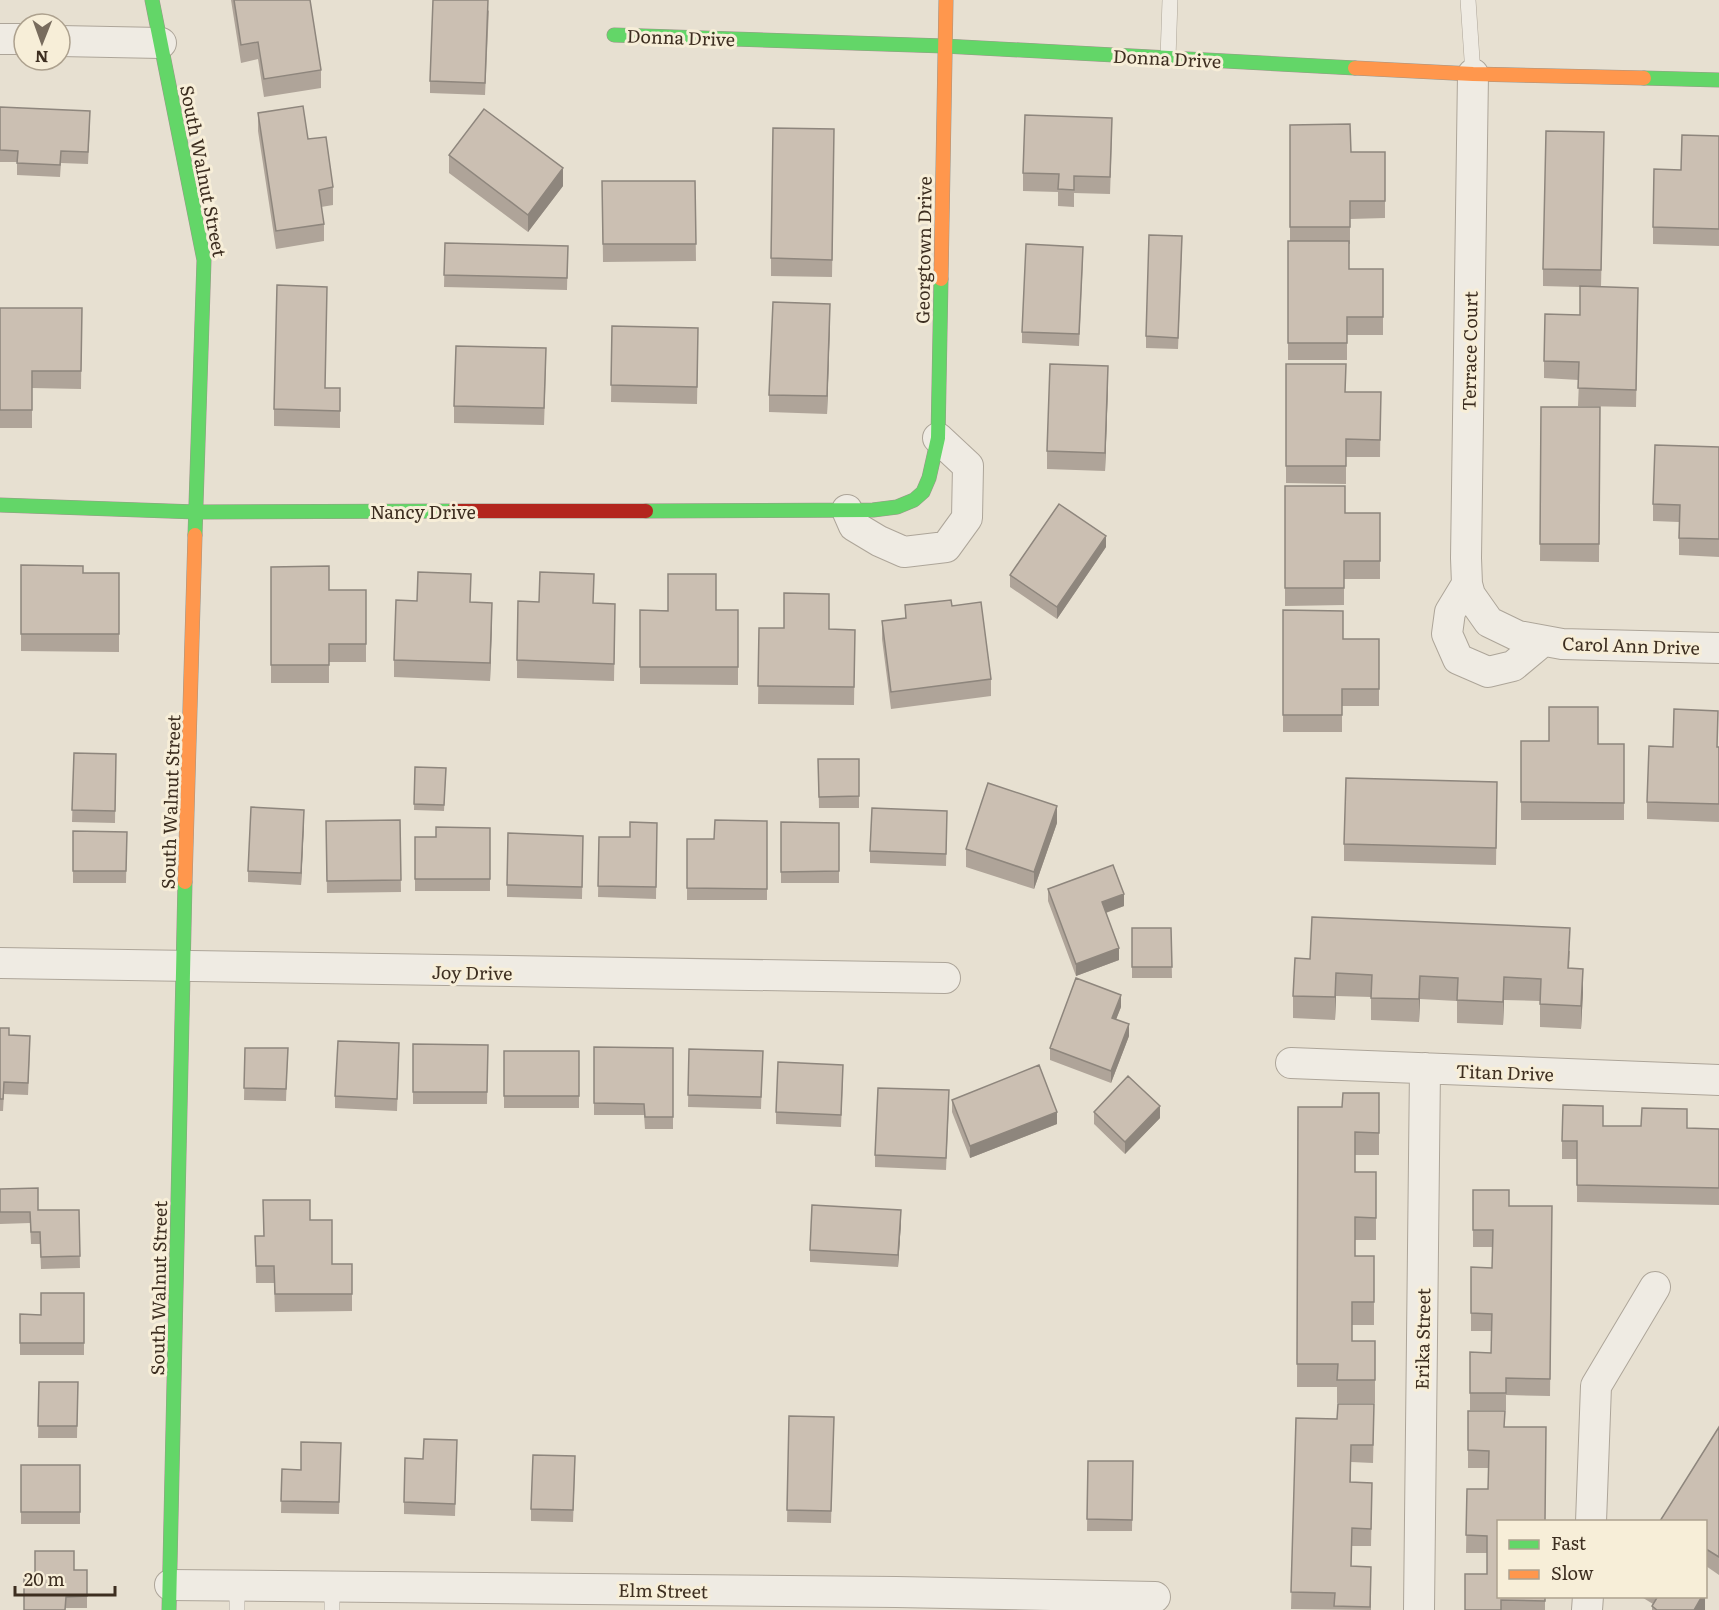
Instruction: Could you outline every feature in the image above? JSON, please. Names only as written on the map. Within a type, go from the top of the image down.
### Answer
[{"type":"street","name":"South Walnut Street","points":[[152,0],[204,260],[183,967],[170,1598]]},
{"type":"street","name":"Georgtown Drive","points":[[919,496],[932,470],[938,438],[946,0]]},
{"type":"street","name":"Donna Drive","points":[[615,35],[944,46],[1473,74],[1719,80]]},
{"type":"street","points":[[72,40],[161,43]]},
{"type":"street","name":"Terrace Court","points":[[1473,74],[1467,584],[1470,595],[1489,622]]},
{"type":"street","points":[[847,510],[854,526],[904,552],[946,547],[967,518],[968,466],[938,438]]},
{"type":"street","name":"Nancy Drive","points":[[0,505],[196,512],[847,510],[896,508],[919,496]]},
{"type":"street","name":"Carol Ann Drive","points":[[1467,584],[1450,612],[1448,634],[1458,658],[1488,672],[1513,666],[1543,641]]},
{"type":"street","name":"Carol Ann Drive","points":[[1489,622],[1518,636],[1562,644],[1719,648]]},
{"type":"street","name":"Joy Drive","points":[[0,963],[945,978]]},
{"type":"street","name":"Titan Drive","points":[[1291,1063],[1719,1080]]},
{"type":"street","name":"Erika Street","points":[[1419,1610],[1425,1068]]},
{"type":"street","points":[[1591,1520],[1596,1386],[1655,1287]]},
{"type":"street","name":"Elm Street","points":[[170,1598],[896,1592],[1155,1597]]},
{"type":"lane","points":[[1168,58],[1170,0]]},
{"type":"lane","points":[[1468,0],[1473,74]]},
{"type":"building","points":[[234,0],[310,0],[321,70],[264,79],[258,42],[241,45]]},
{"type":"building","points":[[433,0],[488,0],[485,83],[430,81]]},
{"type":"building","points":[[303,106],[308,139],[326,137],[333,187],[319,190],[324,224],[276,231],[258,113]]},
{"type":"building","points":[[0,107],[90,111],[88,152],[61,151],[60,165],[17,163],[18,151],[0,150]]},
{"type":"building","points":[[484,109],[563,168],[528,215],[449,155]]},
{"type":"building","points":[[1025,115],[1112,118],[1110,177],[1074,176],[1074,190],[1058,189],[1059,174],[1023,173]]},
{"type":"building","points":[[1350,124],[1351,152],[1385,152],[1385,201],[1350,201],[1350,227],[1290,227],[1290,125]]},
{"type":"building","points":[[773,128],[834,129],[832,260],[771,258]]},
{"type":"building","points":[[1546,131],[1604,132],[1601,270],[1543,269]]},
{"type":"building","points":[[1682,135],[1719,136],[1719,229],[1653,227],[1654,169],[1681,170]]},
{"type":"building","points":[[602,181],[695,181],[696,244],[603,244]]},
{"type":"building","points":[[1149,235],[1182,236],[1178,338],[1146,336]]},
{"type":"building","points":[[1288,241],[1349,241],[1349,269],[1383,269],[1383,317],[1347,317],[1347,343],[1288,343]]},
{"type":"building","points":[[445,243],[568,246],[567,278],[444,275]]},
{"type":"building","points":[[1026,244],[1083,247],[1079,334],[1022,332]]},
{"type":"building","points":[[277,285],[327,287],[325,388],[340,388],[340,411],[274,409]]},
{"type":"building","points":[[1580,286],[1638,288],[1636,390],[1578,388],[1579,362],[1544,361],[1545,314],[1580,315]]},
{"type":"building","points":[[773,302],[830,304],[827,396],[769,395]]},
{"type":"building","points":[[0,308],[82,308],[81,371],[32,371],[32,410],[0,410]]},
{"type":"building","points":[[612,326],[698,328],[697,387],[611,385]]},
{"type":"building","points":[[456,346],[546,348],[544,408],[454,406]]},
{"type":"building","points":[[1050,364],[1108,366],[1105,453],[1047,451]]},
{"type":"building","points":[[1286,364],[1346,364],[1345,392],[1381,392],[1380,440],[1346,439],[1346,466],[1286,466]]},
{"type":"building","points":[[1541,407],[1600,407],[1599,544],[1540,544]]},
{"type":"building","points":[[1655,445],[1719,447],[1719,539],[1679,538],[1680,505],[1653,504]]},
{"type":"building","points":[[1285,486],[1345,486],[1345,513],[1380,513],[1380,561],[1344,561],[1344,588],[1285,588]]},
{"type":"building","points":[[1059,504],[1106,536],[1057,607],[1010,575]]},
{"type":"building","points":[[21,565],[83,566],[83,573],[119,573],[119,634],[21,634]]},
{"type":"building","points":[[329,566],[329,590],[366,590],[366,644],[329,644],[329,665],[271,665],[271,567]]},
{"type":"building","points":[[418,572],[471,574],[470,602],[492,603],[490,663],[394,660],[396,600],[417,601]]},
{"type":"building","points":[[540,572],[594,574],[593,603],[615,604],[614,664],[517,660],[518,601],[539,602]]},
{"type":"building","points":[[668,574],[716,574],[716,610],[738,610],[738,667],[640,667],[640,610],[668,611]]},
{"type":"building","points":[[784,593],[829,594],[829,629],[855,630],[854,687],[758,686],[759,628],[784,628]]},
{"type":"building","points":[[951,600],[952,606],[981,602],[991,679],[891,692],[882,621],[906,618],[905,605]]},
{"type":"building","points":[[1283,610],[1343,611],[1343,639],[1379,639],[1379,689],[1342,689],[1342,715],[1283,715]]},
{"type":"building","points":[[1549,707],[1598,707],[1598,744],[1624,744],[1624,803],[1521,802],[1521,741],[1549,741]]},
{"type":"building","points":[[1674,709],[1718,711],[1719,804],[1647,802],[1649,746],[1673,747]]},
{"type":"building","points":[[74,753],[116,754],[115,811],[72,810]]},
{"type":"building","points":[[818,759],[859,759],[859,796],[819,797]]},
{"type":"building","points":[[415,767],[446,768],[444,805],[414,804]]},
{"type":"building","points":[[1346,778],[1497,782],[1496,848],[1344,844]]},
{"type":"building","points":[[988,783],[1057,806],[1034,872],[966,849]]},
{"type":"building","points":[[251,807],[304,810],[301,873],[248,871]]},
{"type":"building","points":[[872,808],[947,811],[946,854],[870,851]]},
{"type":"building","points":[[400,820],[401,880],[327,881],[326,821]]},
{"type":"building","points":[[715,820],[767,821],[767,889],[687,888],[687,839],[714,839]]},
{"type":"building","points":[[630,822],[657,823],[656,887],[598,886],[599,837],[630,837]]},
{"type":"building","points":[[781,822],[839,823],[839,871],[781,872]]},
{"type":"building","points":[[436,827],[490,828],[490,879],[415,879],[415,837],[436,837]]},
{"type":"building","points":[[73,831],[127,832],[126,871],[73,871]]},
{"type":"building","points":[[508,833],[583,836],[582,887],[507,885]]},
{"type":"building","points":[[1113,865],[1124,894],[1102,902],[1119,948],[1076,964],[1048,889]]},
{"type":"building","points":[[1312,917],[1570,928],[1568,968],[1583,969],[1581,1006],[1540,1004],[1541,979],[1504,977],[1503,1002],[1457,1000],[1458,978],[1420,976],[1419,999],[1371,998],[1372,975],[1336,973],[1335,997],[1293,996],[1295,958],[1310,959]]},
{"type":"building","points":[[1132,928],[1171,928],[1172,967],[1132,967]]},
{"type":"building","points":[[1076,978],[1121,995],[1112,1018],[1129,1024],[1111,1071],[1050,1048]]},
{"type":"building","points":[[0,1028],[9,1028],[9,1035],[30,1036],[28,1083],[4,1082],[3,1099],[0,1099]]},
{"type":"building","points":[[338,1041],[399,1043],[397,1099],[335,1096]]},
{"type":"building","points":[[413,1044],[488,1045],[487,1092],[413,1092]]},
{"type":"building","points":[[594,1047],[673,1048],[673,1117],[645,1117],[644,1104],[594,1103]]},
{"type":"building","points":[[245,1048],[288,1048],[286,1089],[244,1088]]},
{"type":"building","points":[[689,1049],[763,1051],[761,1097],[688,1095]]},
{"type":"building","points":[[504,1051],[579,1051],[579,1096],[504,1096]]},
{"type":"building","points":[[778,1062],[843,1065],[841,1115],[776,1112]]},
{"type":"building","points":[[1039,1065],[1057,1112],[970,1146],[952,1100]]},
{"type":"building","points":[[1128,1076],[1160,1106],[1125,1142],[1094,1112]]},
{"type":"building","points":[[878,1088],[949,1090],[946,1158],[875,1155]]},
{"type":"building","points":[[1343,1093],[1379,1093],[1379,1133],[1355,1132],[1355,1172],[1376,1172],[1376,1218],[1355,1217],[1355,1256],[1374,1256],[1374,1302],[1352,1302],[1352,1341],[1375,1341],[1375,1380],[1337,1380],[1338,1364],[1297,1364],[1298,1107],[1342,1107]]},
{"type":"building","points":[[1563,1105],[1603,1106],[1603,1126],[1641,1126],[1642,1108],[1687,1109],[1687,1128],[1719,1129],[1719,1188],[1577,1185],[1577,1141],[1562,1141]]},
{"type":"building","points":[[38,1188],[38,1210],[79,1210],[80,1256],[41,1257],[40,1232],[31,1232],[30,1212],[0,1212],[0,1189]]},
{"type":"building","points":[[1473,1190],[1509,1190],[1509,1206],[1552,1206],[1550,1379],[1506,1378],[1506,1393],[1470,1393],[1470,1352],[1491,1353],[1492,1314],[1471,1313],[1471,1267],[1492,1268],[1493,1230],[1473,1230]]},
{"type":"building","points":[[263,1200],[310,1200],[310,1220],[332,1220],[332,1264],[352,1264],[352,1294],[275,1294],[274,1266],[256,1266],[255,1236],[264,1236]]},
{"type":"building","points":[[812,1205],[901,1210],[898,1255],[810,1250]]},
{"type":"building","points":[[41,1293],[84,1293],[84,1343],[20,1343],[20,1314],[41,1315]]},
{"type":"building","points":[[39,1382],[78,1382],[77,1426],[38,1426]]},
{"type":"building","points":[[1338,1404],[1374,1404],[1373,1445],[1351,1445],[1350,1482],[1372,1483],[1371,1529],[1352,1528],[1351,1566],[1371,1567],[1370,1607],[1334,1606],[1335,1593],[1291,1592],[1296,1418],[1337,1419]]},
{"type":"building","points":[[1468,1411],[1505,1411],[1504,1427],[1546,1427],[1545,1520],[1497,1520],[1497,1598],[1545,1598],[1545,1601],[1501,1600],[1501,1610],[1465,1610],[1465,1574],[1487,1574],[1487,1536],[1466,1535],[1467,1489],[1488,1489],[1489,1451],[1468,1450]]},
{"type":"building","points":[[789,1416],[834,1417],[831,1511],[787,1510]]},
{"type":"building","points":[[1719,1427],[1719,1557],[1707,1550],[1707,1520],[1661,1520]]},
{"type":"building","points":[[424,1439],[457,1440],[455,1504],[404,1502],[405,1458],[423,1459]]},
{"type":"building","points":[[301,1442],[341,1443],[339,1502],[281,1501],[282,1469],[301,1470]]},
{"type":"building","points":[[533,1455],[575,1456],[573,1510],[531,1509]]},
{"type":"building","points":[[1088,1461],[1133,1461],[1132,1520],[1087,1519]]},
{"type":"building","points":[[21,1465],[80,1465],[80,1512],[21,1512]]},
{"type":"building","points":[[35,1551],[74,1551],[74,1570],[87,1570],[87,1596],[66,1597],[65,1610],[24,1610],[24,1578],[35,1578]]},
{"type":"building","points":[[1657,1598],[1701,1598],[1694,1610],[1657,1610],[1652,1606]]},
{"type":"traffic: fast","points":[[152,0],[204,260],[195,535]]},
{"type":"traffic: fast","points":[[614,35],[944,46],[1355,68]]},
{"type":"traffic: fast","points":[[1644,78],[1719,80]]},
{"type":"traffic: fast","points":[[646,511],[873,510],[897,507],[914,500],[923,492],[929,478],[938,438],[941,279]]},
{"type":"traffic: fast","points":[[0,505],[196,512],[453,511]]},
{"type":"traffic: fast","points":[[169,1610],[185,882]]},
{"type":"traffic: slow","points":[[941,279],[946,0]]},
{"type":"traffic: slow","points":[[1355,68],[1473,74],[1644,78]]},
{"type":"traffic: slow","points":[[185,882],[195,535]]},
{"type":"traffic: jam","points":[[453,511],[646,511]]}]
